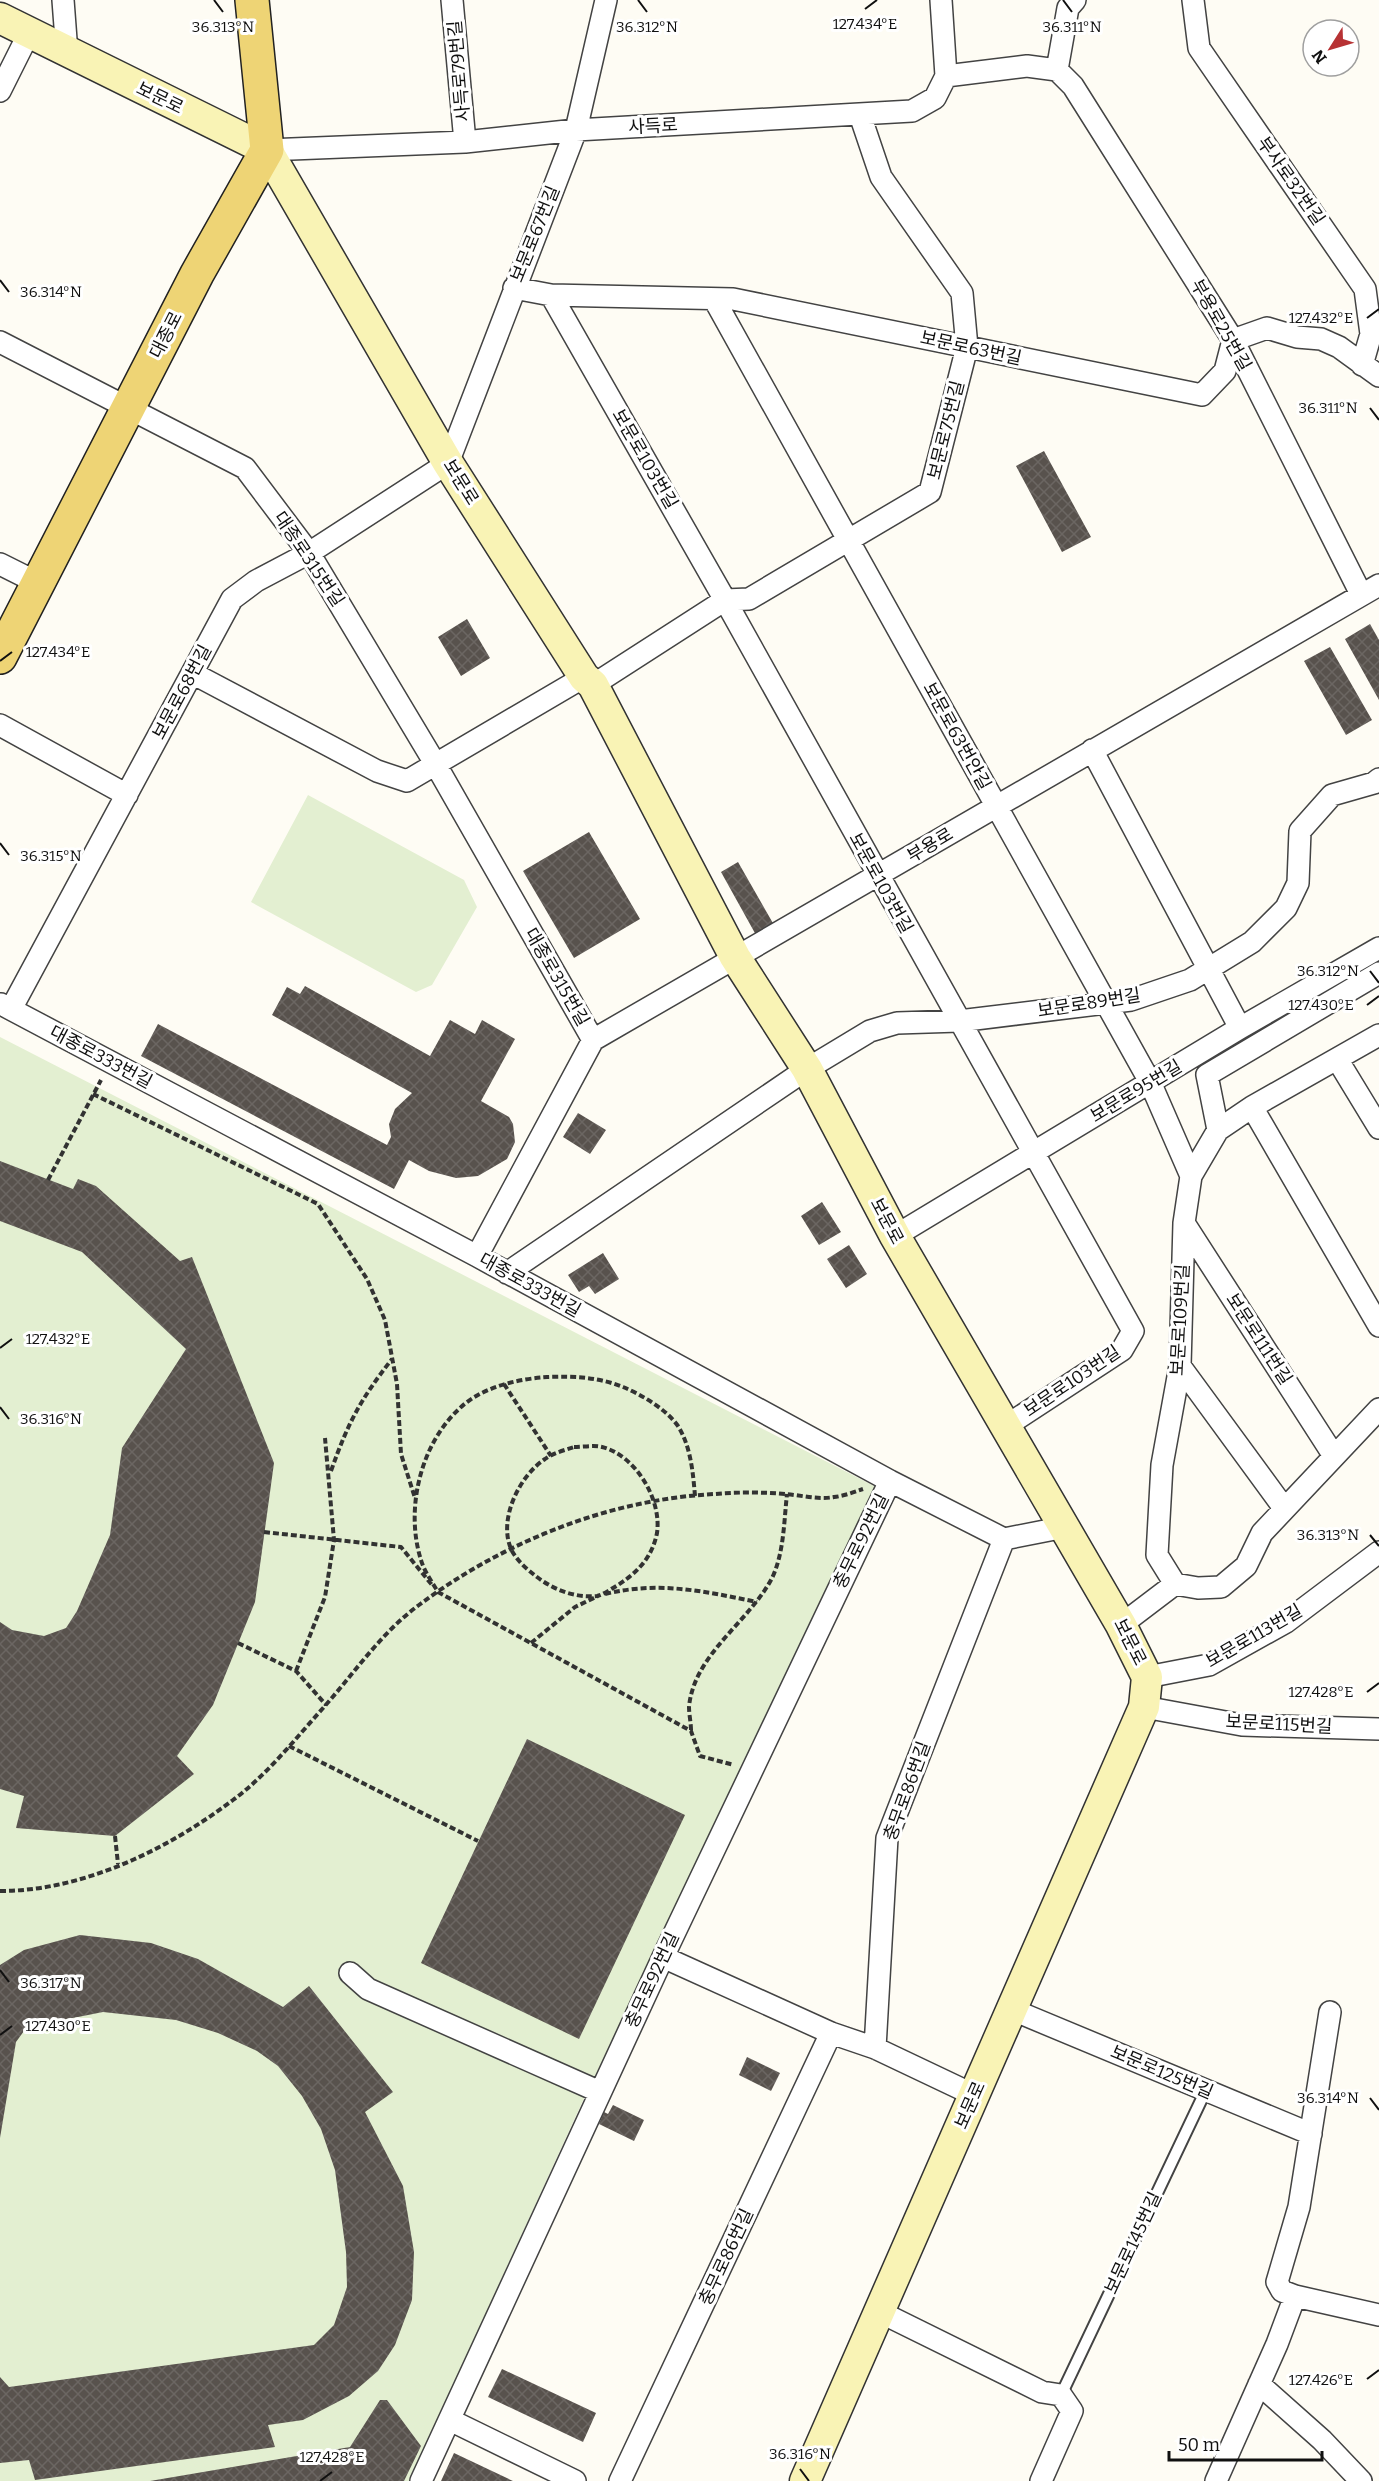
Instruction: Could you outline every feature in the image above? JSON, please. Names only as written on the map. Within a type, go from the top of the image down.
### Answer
[{"type":"main road","points":[[252,0],[267,150]]},
{"type":"main road","name":"보문로","points":[[0,18],[267,150],[448,463],[588,681],[735,957],[807,1070],[895,1236],[1065,1527],[1121,1625],[1147,1677],[1144,1707],[806,2481]]},
{"type":"main road","name":"대종로","points":[[0,657],[197,273],[267,150]]},
{"type":"street","points":[[63,0],[67,53]]},
{"type":"street","name":"사득로79번길","points":[[452,0],[465,142]]},
{"type":"street","name":"보문로67번길","points":[[448,463],[576,130],[606,0]]},
{"type":"street","points":[[940,0],[946,76],[1027,66],[1056,70],[1068,9],[1075,0]]},
{"type":"street","name":"부사로32번길","points":[[1193,0],[1199,48],[1365,289],[1371,334],[1371,371]]},
{"type":"street","points":[[0,92],[29,33]]},
{"type":"street","name":"부용로25번길","points":[[1056,70],[1073,86],[1233,340],[1370,590]]},
{"type":"street","name":"사득로","points":[[267,150],[465,142],[576,130],[912,111],[935,98],[946,76]]},
{"type":"street","name":"보문로75번길","points":[[436,765],[588,681],[725,600],[749,599],[930,492],[967,347],[962,293],[881,177],[860,115]]},
{"type":"street","name":"보문로63번길","points":[[514,288],[551,295],[733,299],[1202,395],[1225,371],[1233,340]]},
{"type":"street","name":"보문로103번길","points":[[551,295],[725,600],[1133,1331],[1122,1350],[1006,1426]]},
{"type":"street","name":"보문로63번안길","points":[[714,299],[1150,1082],[1191,1176]]},
{"type":"street","points":[[1233,340],[1267,328],[1297,337],[1321,339],[1339,346],[1371,371]]},
{"type":"street","name":"대종로315번길","points":[[0,342],[245,468],[309,553],[436,765],[593,1040],[477,1256]]},
{"type":"street","name":"보문로68번길","points":[[6,1006],[127,795],[232,599],[256,581],[309,553],[448,463]]},
{"type":"street","points":[[0,564],[38,583]]},
{"type":"street","name":"부용로","points":[[593,1040],[1370,590]]},
{"type":"street","points":[[192,673],[377,771],[407,781],[436,765]]},
{"type":"street","points":[[0,725],[127,795]]},
{"type":"street","points":[[1092,750],[1240,1028]]},
{"type":"street","name":"보문로89번길","points":[[807,1070],[870,1031],[897,1023],[959,1021],[1131,1000],[1190,980],[1252,942],[1286,908],[1298,883],[1300,831],[1332,795],[1377,785]]},
{"type":"street","name":"보문로95번길","points":[[895,1236],[1240,1028],[1379,948]]},
{"type":"street","points":[[1218,1130],[1207,1075],[1379,972]]},
{"type":"street","name":"대종로333번길","points":[[6,1006],[477,1256],[890,1482],[1004,1539]]},
{"type":"street","name":"보문로109번길","points":[[1175,1584],[1157,1556],[1162,1465],[1180,1366],[1184,1222],[1191,1176],[1218,1130],[1252,1107],[1379,1035]]},
{"type":"street","points":[[1337,1059],[1379,1128]]},
{"type":"street","points":[[507,1273],[807,1070]]},
{"type":"street","points":[[1252,1107],[1379,1326]]},
{"type":"street","name":"보문로111번길","points":[[1184,1222],[1334,1456]]},
{"type":"street","points":[[1180,1366],[1284,1508]]},
{"type":"street","points":[[1121,1625],[1175,1584],[1198,1588],[1221,1587],[1246,1566],[1262,1533],[1284,1508],[1379,1409]]},
{"type":"street","name":"충무로92번길","points":[[421,2481],[663,1957],[890,1482]]},
{"type":"street","points":[[1004,1539],[1065,1527]]},
{"type":"street","name":"충무로86번길","points":[[875,2048],[887,1838],[1004,1539]]},
{"type":"street","name":"보문로113번길","points":[[1147,1677],[1209,1665],[1286,1622],[1379,1552]]},
{"type":"street","name":"보문로115번길","points":[[1144,1707],[1242,1725],[1379,1729]]},
{"type":"street","points":[[663,1957],[831,2033],[875,2048],[974,2095]]},
{"type":"street","points":[[350,1972],[368,1989],[600,2092]]},
{"type":"street","name":"보문로125번길","points":[[1013,2010],[1311,2134]]},
{"type":"street","points":[[1330,2012],[1299,2207],[1277,2282],[1282,2291],[1295,2296],[1379,2315]]},
{"type":"street","name":"충무로86번길","points":[[620,2481],[831,2033]]},
{"type":"street","points":[[1216,2481],[1295,2296]]},
{"type":"street","points":[[880,2312],[1051,2394],[1072,2411],[1041,2481]]},
{"type":"street","points":[[1259,2384],[1322,2440],[1361,2481]]},
{"type":"street","points":[[450,2420],[575,2481]]},
{"type":"lane","name":"보문로145번길","points":[[1051,2394],[1206,2090]]},
{"type":"path","points":[[48,1180],[110,1062]]},
{"type":"path","points":[[93,1094],[318,1204],[367,1279],[385,1320],[397,1384],[401,1454],[415,1499],[421,1561],[438,1592]]},
{"type":"path","points":[[329,1475],[348,1424],[367,1391],[392,1359]]},
{"type":"path","points":[[415,1499],[423,1466],[442,1429],[460,1408],[504,1384],[532,1378],[576,1376],[607,1380],[643,1396],[677,1426],[691,1459],[695,1496]]},
{"type":"path","points":[[504,1384],[551,1456]]},
{"type":"path","points":[[296,1671],[325,1597],[334,1540],[325,1438]]},
{"type":"path","points":[[531,1643],[575,1607],[599,1596],[634,1575],[650,1553],[657,1531],[653,1503],[645,1483],[625,1457],[601,1447],[574,1447],[551,1456],[530,1472],[513,1498],[507,1519],[511,1550],[524,1567],[548,1586],[571,1595],[599,1596],[632,1588],[683,1587],[758,1602]]},
{"type":"path","points":[[0,1891],[46,1887],[90,1876],[162,1847],[235,1799],[289,1746],[377,1644],[418,1605],[485,1562],[511,1550],[570,1523],[653,1503],[713,1494],[787,1494],[832,1498],[890,1482]]},
{"type":"path","points":[[752,1770],[700,1756],[692,1731],[689,1706],[698,1681],[714,1651],[758,1602],[777,1563],[783,1541],[787,1494]]},
{"type":"path","points":[[264,1532],[401,1547],[438,1592],[692,1731]]},
{"type":"path","points":[[238,1643],[296,1671],[326,1705]]},
{"type":"path","points":[[289,1746],[478,1841]]},
{"type":"path","points":[[115,1836],[118,1864]]},
{"type":"green space","points":[[308,795],[464,880],[477,907],[432,985],[416,992],[251,902]]},
{"type":"green space","points":[[0,1037],[878,1488],[581,2105],[409,2481],[0,2481]]},
{"type":"building","points":[[1044,451],[1091,537],[1062,552],[1016,466]]},
{"type":"building","points":[[467,619],[490,658],[461,676],[438,637]]},
{"type":"building","points":[[1370,624],[1379,640],[1379,700],[1345,639]]},
{"type":"building","points":[[1330,647],[1372,720],[1346,735],[1304,661]]},
{"type":"building","points":[[589,832],[640,919],[574,958],[523,871]]},
{"type":"building","points":[[738,862],[774,925],[756,935],[721,872]]},
{"type":"building","points":[[305,986],[430,1056],[450,1020],[475,1034],[482,1020],[515,1039],[481,1101],[509,1117],[513,1124],[515,1142],[507,1159],[478,1176],[456,1178],[429,1171],[409,1160],[394,1189],[141,1056],[158,1024],[387,1145],[391,1137],[389,1124],[395,1109],[412,1093],[272,1015],[287,987],[300,994]]},
{"type":"building","points":[[578,1113],[606,1130],[590,1154],[563,1137]]},
{"type":"building","points":[[0,1161],[73,1189],[78,1179],[96,1186],[180,1261],[192,1257],[274,1463],[255,1602],[213,1705],[177,1756],[194,1774],[115,1836],[16,1828],[24,1796],[0,1789],[0,1622],[12,1630],[44,1636],[66,1628],[77,1611],[110,1535],[122,1448],[186,1349],[82,1252],[0,1221]]},
{"type":"building","points":[[822,1202],[841,1232],[819,1245],[801,1216]]},
{"type":"building","points":[[849,1245],[867,1274],[846,1288],[827,1259]]},
{"type":"building","points":[[603,1253],[619,1279],[595,1294],[589,1286],[579,1292],[568,1275]]},
{"type":"building","points":[[527,1739],[685,1815],[579,2039],[421,1963]]},
{"type":"building","points":[[80,1935],[151,1943],[198,1959],[283,2007],[309,1986],[393,2092],[365,2112],[403,2186],[414,2252],[412,2300],[395,2345],[378,2371],[349,2396],[303,2420],[268,2425],[275,2447],[35,2480],[29,2460],[0,2463],[0,2377],[9,2387],[314,2345],[334,2325],[347,2287],[346,2252],[335,2170],[321,2129],[302,2096],[278,2066],[257,2051],[218,2033],[176,2020],[103,2012],[33,2026],[24,2031],[16,2042],[0,2138],[0,1965],[24,1950]]},
{"type":"building","points":[[747,2057],[780,2073],[771,2091],[739,2075]]},
{"type":"building","points":[[613,2105],[644,2120],[634,2141],[599,2124],[604,2112],[608,2114]]},
{"type":"building","points":[[502,2369],[596,2413],[583,2442],[488,2397]]},
{"type":"building","points":[[380,2400],[387,2400],[421,2446],[404,2481],[150,2481],[350,2447]]},
{"type":"building","points":[[454,2453],[513,2481],[441,2481]]}]
